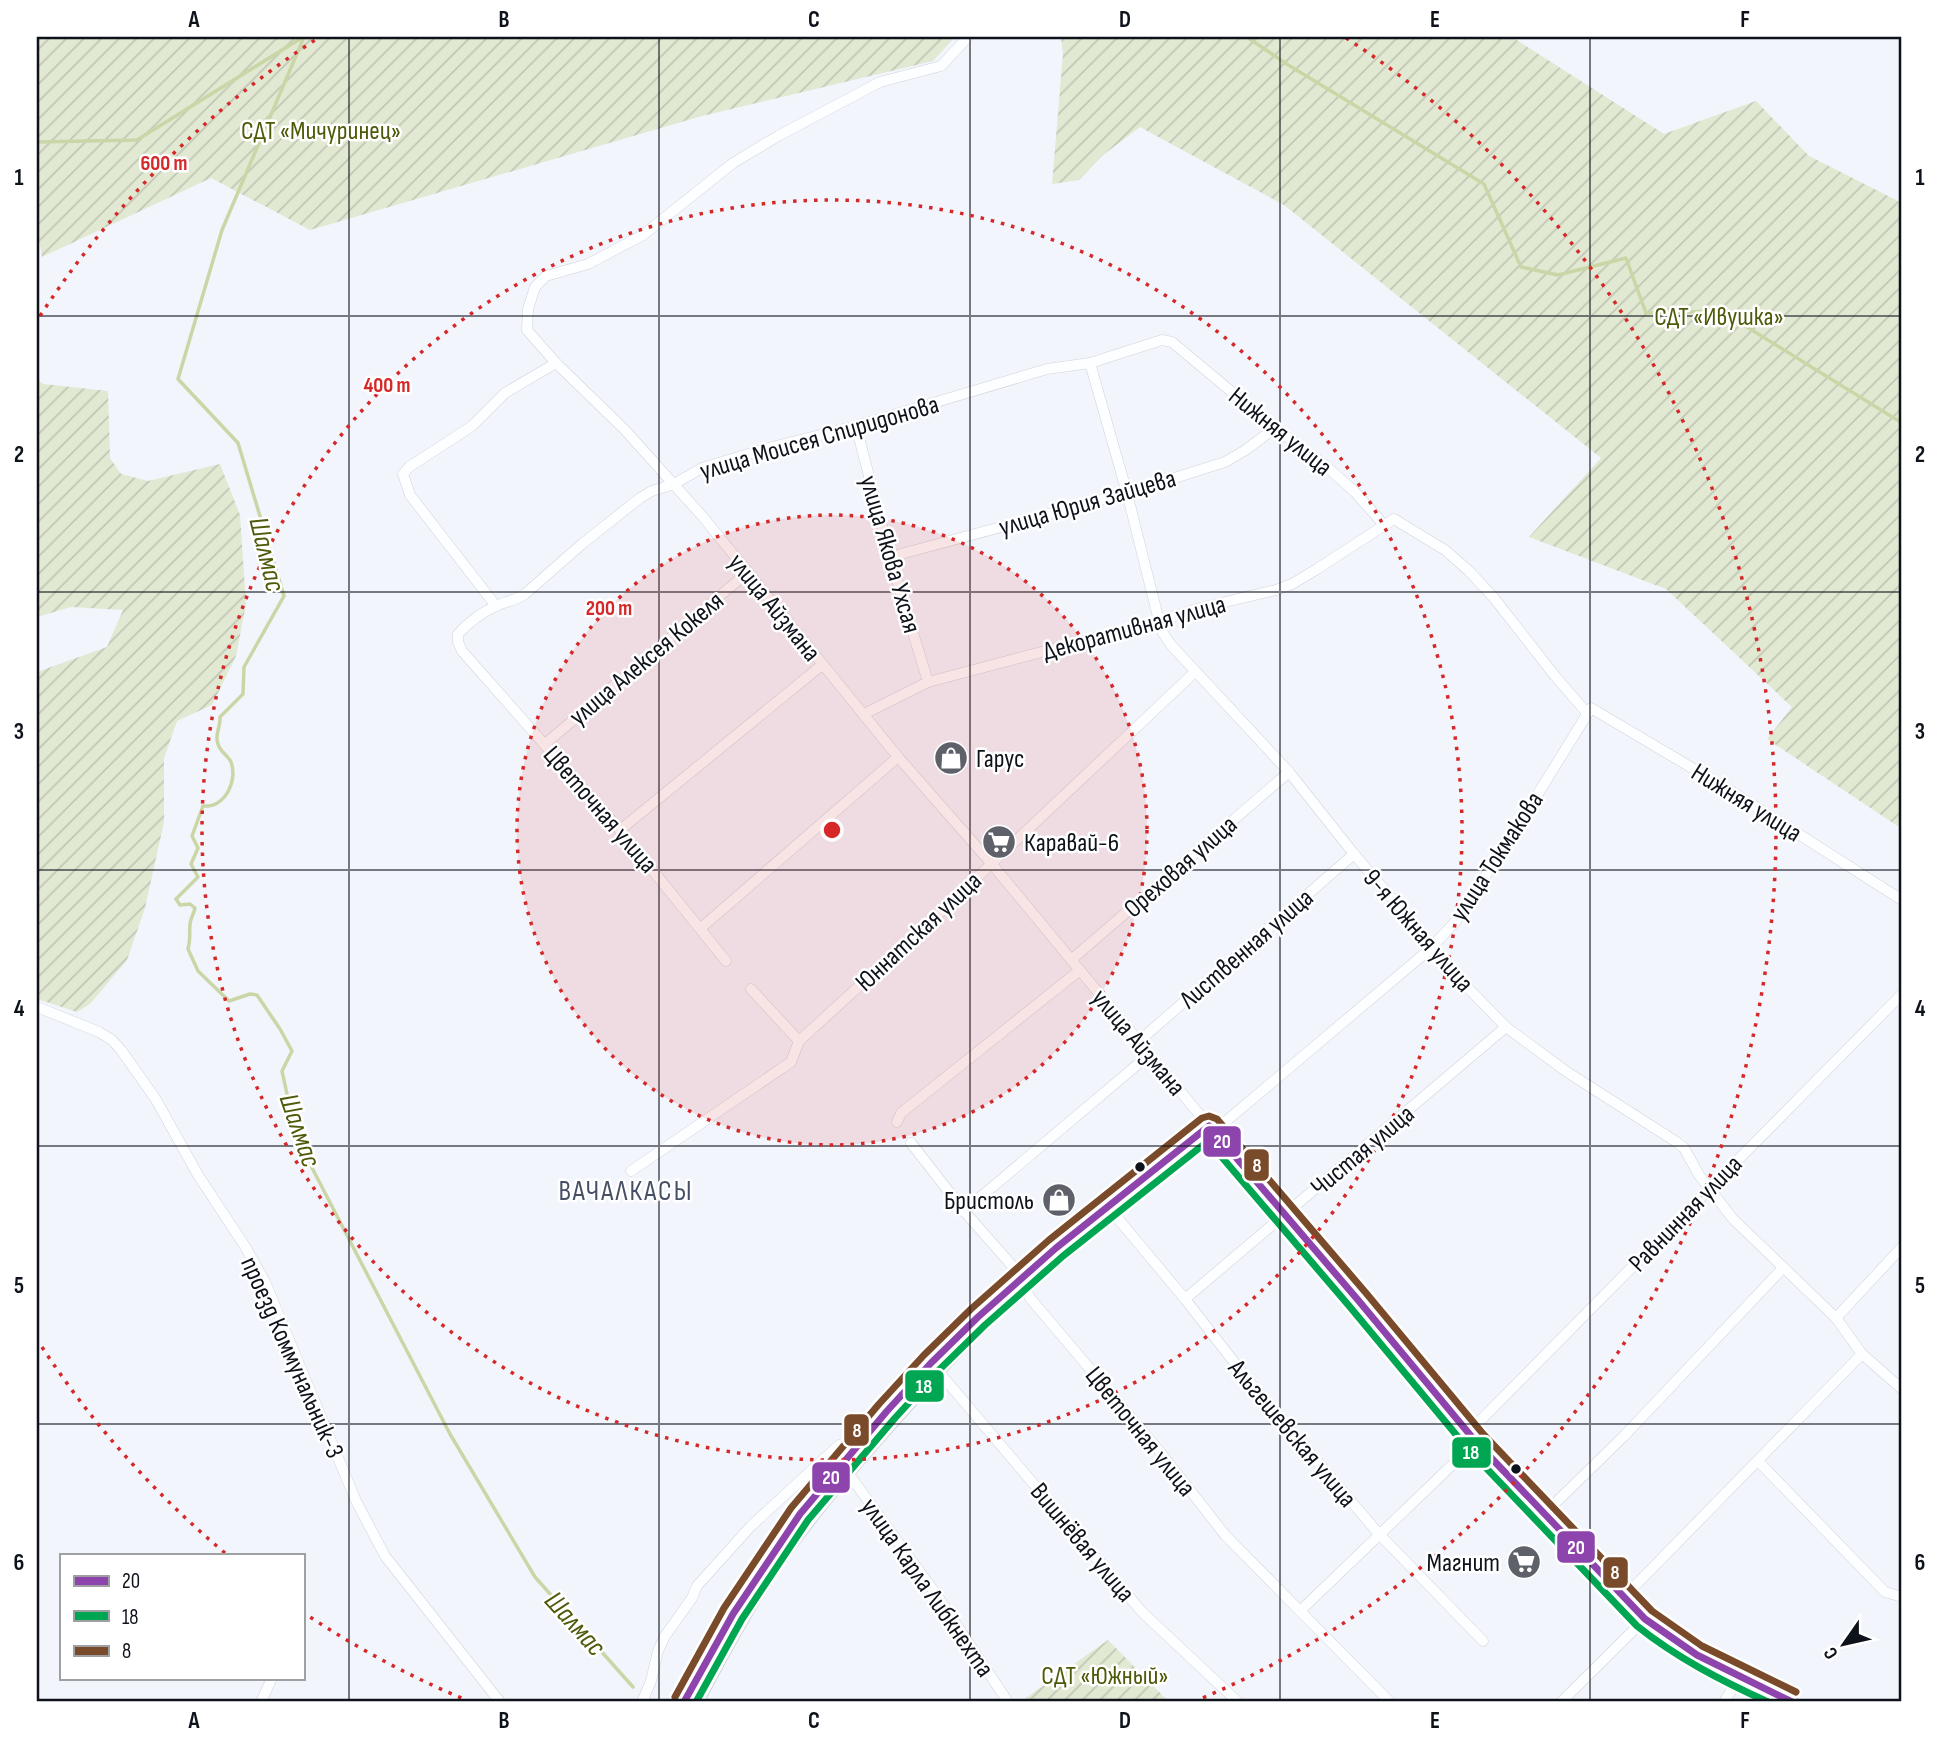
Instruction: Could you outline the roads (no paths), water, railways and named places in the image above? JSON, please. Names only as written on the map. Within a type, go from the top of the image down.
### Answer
[{"type":"street","name":"улица Айзмана","points":[[968,37],[942,66],[880,82],[778,136],[733,163],[643,235],[588,264],[546,276],[531,298],[527,330],[674,484],[898,757],[1215,1127],[1285,1216],[1472,1438],[1644,1619],[1666,1636],[1792,1702]]},
{"type":"street","name":"улица Моисея Спиридонова","points":[[473,661],[462,651],[458,642],[458,634],[465,626],[496,606],[515,601],[525,594],[640,498],[674,484],[702,468],[856,426],[1047,369],[1090,363],[1162,340],[1172,342]]},
{"type":"street","name":"Нижняя улица","points":[[1172,342],[1275,428],[1327,467],[1389,522],[1445,550],[1469,571],[1494,598],[1555,676],[1589,710],[1731,791],[1902,900]]},
{"type":"street","points":[[496,606],[410,495],[403,474],[409,467],[472,426],[505,393],[556,363]]},
{"type":"street","name":"9-я Южная улица","points":[[1090,363],[1127,493],[1159,621],[1171,645],[1289,772],[1353,854],[1405,914],[1430,949],[1506,1027],[1567,1072],[1684,1149],[1699,1175],[1733,1219],[1836,1318],[1862,1354],[1902,1389]]},
{"type":"street","name":"улица Якова Ухсая","points":[[856,426],[890,557],[928,682]]},
{"type":"street","name":"улица Юрия Зайцева","points":[[890,557],[1127,493],[1225,462],[1275,428]]},
{"type":"street","name":"Декоративная улица","points":[[864,714],[928,682],[1276,590],[1317,569],[1389,522]]},
{"type":"street","name":"улица Алексея Кокеля","points":[[545,744],[748,572]]},
{"type":"street","name":"Цветочная улица","points":[[473,661],[620,830],[726,961]]},
{"type":"street","points":[[620,830],[822,665]]},
{"type":"street","name":"Юннатская улица","points":[[631,1171],[791,1062],[799,1041],[1195,672]]},
{"type":"street","name":"улица Токмакова","points":[[1215,1127],[1430,949],[1456,921],[1589,710]]},
{"type":"street","points":[[701,928],[898,757]]},
{"type":"street","name":"Ореховая улица","points":[[1071,960],[1289,772]]},
{"type":"street","name":"Лиственная улица","points":[[1139,1041],[1353,854]]},
{"type":"street","points":[[897,1122],[901,1113],[1080,970]]},
{"type":"street","points":[[751,989],[799,1041]]},
{"type":"street","name":"Равнинная улица","points":[[1300,1611],[1472,1438],[1709,1188],[1902,994]]},
{"type":"street","name":"проезд Коммунальник-3","points":[[37,1007],[112,1040],[155,1098],[198,1175],[265,1282],[356,1501],[385,1556],[500,1702]]},
{"type":"street","name":"Чистая улица","points":[[1185,1299],[1506,1027]]},
{"type":"street","points":[[964,1211],[1150,1054]]},
{"type":"street","points":[[697,1702],[775,1567],[843,1470],[848,1454],[931,1363],[978,1317],[1114,1214],[1215,1127]]},
{"type":"street","points":[[642,1702],[651,1681],[658,1651],[666,1636],[697,1586],[751,1526],[848,1454],[938,1371],[1056,1248],[1215,1127]]},
{"type":"street","name":"Цветочная улица","points":[[911,1143],[964,1211],[1015,1269],[1030,1298],[1161,1453],[1225,1535],[1391,1702]]},
{"type":"street","name":"Альгешевская улица","points":[[1114,1214],[1185,1299],[1248,1381],[1378,1534],[1483,1641]]},
{"type":"street","points":[[1836,1318],[1902,1247]]},
{"type":"street","points":[[1544,1514],[1624,1436],[1783,1269]]},
{"type":"street","points":[[1624,1597],[1862,1354]]},
{"type":"street","name":"Вишнёвая улица","points":[[938,1371],[1142,1612],[1238,1702]]},
{"type":"street","points":[[1758,1461],[1885,1592],[1902,1597]]},
{"type":"street","points":[[684,1702],[733,1614],[769,1558],[800,1514],[843,1470]]},
{"type":"street","name":"улица Карла Либкнехта","points":[[843,1470],[936,1594],[1008,1702]]},
{"type":"street","points":[[1561,1702],[1644,1619]]},
{"type":"street","points":[[1724,1702],[1740,1677]]},
{"type":"street","points":[[261,1702],[271,1680]]},
{"type":"waterway","points":[[37,142],[137,140],[303,37]]},
{"type":"waterway","name":"Шалмас","points":[[304,37],[222,230],[178,379],[238,443],[284,596],[244,667],[243,694],[220,717],[217,741],[231,762],[233,777],[228,792],[218,803],[203,806],[192,836],[198,848],[191,864],[198,877],[176,899],[180,905],[190,904],[195,908],[190,923],[188,949],[198,971],[229,1001],[250,994],[257,995],[292,1051],[282,1071],[310,1164],[450,1434],[535,1577],[633,1687]]},
{"type":"waterway","points":[[1247,37],[1484,184],[1521,267],[1558,275],[1626,258],[1646,313],[1721,311],[1902,423]]},
{"type":"place","name":"Гарус","points":[[951,758]]},
{"type":"place","name":"Каравай-6","points":[[999,842]]},
{"type":"place","name":"Бристоль","points":[[1059,1200]]},
{"type":"place","name":"Магнит","points":[[1524,1562]]},
{"type":"district","name":"ВАЧАЛКАСЫ","points":[[626,1190]]},
{"type":"park label","name":"СДТ «Мичуринец»","points":[[321,130]]},
{"type":"park label","name":"СДТ «Ивушка»","points":[[1719,316]]},
{"type":"park label","name":"СДТ «Южный»","points":[[1105,1675]]}]
